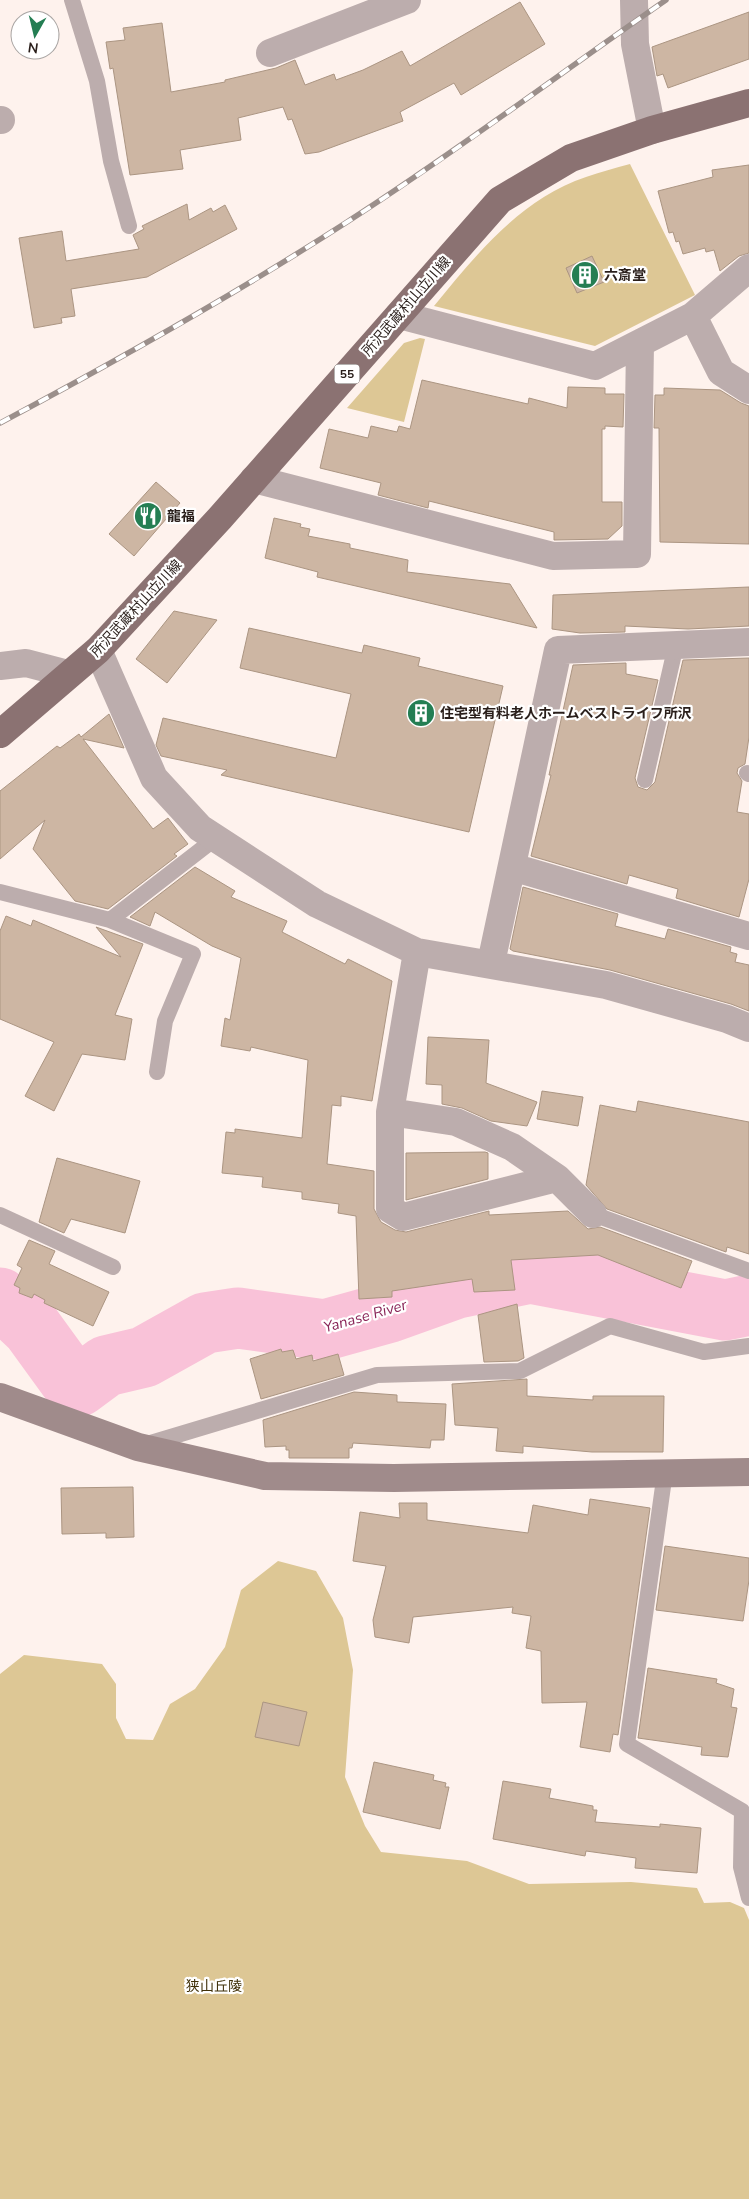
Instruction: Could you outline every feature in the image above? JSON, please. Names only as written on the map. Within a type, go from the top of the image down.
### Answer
[{"type":"main road","name":"所沢武蔵村山立川線","points":[[0,734],[98,650],[254,479],[500,200],[571,158],[652,130],[749,103]]},
{"type":"street","points":[[270,53],[407,0]]},
{"type":"street","points":[[634,0],[635,44],[652,130]]},
{"type":"street","points":[[399,315],[595,366],[693,316],[749,268]]},
{"type":"street","points":[[693,316],[721,372],[749,390]]},
{"type":"street","points":[[254,479],[553,556],[637,554],[640,343]]},
{"type":"street","points":[[491,964],[558,650],[749,642]]},
{"type":"street","points":[[98,650],[154,778],[200,828],[317,904],[417,952],[606,985],[727,1019],[749,1028]]},
{"type":"street","points":[[0,666],[26,663],[68,674]]},
{"type":"street","points":[[512,866],[749,936]]},
{"type":"street","points":[[417,952],[390,1112],[390,1209],[403,1217],[557,1178]]},
{"type":"street","points":[[390,1112],[456,1122],[512,1147],[557,1178],[593,1214]]},
{"type":"street","points":[[0,1397],[138,1447],[266,1476],[394,1478],[749,1472]]},
{"type":"lane","points":[[72,0],[97,81],[111,160],[128,226]]},
{"type":"lane","points":[[645,780],[676,645]]},
{"type":"lane","points":[[110,920],[216,838]]},
{"type":"lane","points":[[0,892],[110,920],[193,954],[165,1022],[157,1072]]},
{"type":"lane","points":[[0,1214],[114,1267]]},
{"type":"lane","points":[[593,1214],[749,1271]]},
{"type":"lane","points":[[138,1447],[376,1376],[520,1371],[610,1326],[704,1352],[749,1346]]},
{"type":"lane","points":[[665,1472],[627,1744],[742,1811],[740,1867],[749,1898]]},
{"type":"green space","points":[[630,164],[695,295],[595,346],[434,306],[483,249],[520,214],[540,199],[586,177]]},
{"type":"green space","points":[[420,338],[425,339],[404,422],[347,408],[404,343]]},
{"type":"green space","name":"狭山丘陵","points":[[278,1561],[316,1571],[343,1618],[353,1670],[345,1777],[365,1826],[381,1852],[467,1861],[529,1884],[631,1882],[697,1888],[704,1903],[730,1902],[744,1908],[749,1920],[749,2199],[0,2199],[0,1674],[24,1655],[102,1664],[116,1684],[116,1718],[126,1739],[153,1740],[170,1704],[195,1689],[225,1647],[241,1590]]},
{"type":"building","points":[[520,2],[545,44],[461,95],[454,83],[400,112],[403,121],[319,152],[305,154],[292,119],[288,120],[283,107],[238,118],[241,140],[180,150],[183,169],[130,175],[113,68],[110,69],[106,42],[125,40],[123,28],[162,23],[171,92],[225,82],[225,80],[276,68],[295,60],[305,85],[334,74],[336,80],[363,70],[402,51],[410,66]]},
{"type":"building","points":[[749,12],[749,59],[668,88],[663,74],[657,76],[652,47]]},
{"type":"building","points":[[749,165],[749,253],[739,256],[720,271],[714,250],[706,252],[705,248],[683,254],[679,241],[676,242],[673,232],[669,233],[658,191],[713,177],[712,170]]},
{"type":"building","points":[[187,204],[189,220],[211,208],[213,212],[225,205],[237,229],[147,277],[71,289],[75,316],[61,318],[62,323],[34,328],[19,238],[62,231],[66,261],[139,249],[133,235],[144,229],[142,226]]},
{"type":"building","name":"六斎堂","points":[[592,256],[604,282],[577,293],[566,268]]},
{"type":"building","points":[[422,380],[528,404],[529,398],[567,408],[568,387],[605,388],[605,394],[624,394],[623,427],[605,426],[605,429],[602,429],[602,502],[622,502],[622,526],[608,539],[554,540],[554,532],[429,501],[428,508],[378,495],[381,483],[320,468],[329,429],[368,438],[371,426],[397,432],[399,426],[410,429]]},
{"type":"building","points":[[664,388],[720,390],[749,406],[749,544],[660,542],[659,428],[654,428],[655,395],[664,395]]},
{"type":"building","name":"龍福","points":[[156,482],[180,503],[134,556],[109,534]]},
{"type":"building","points":[[274,518],[301,524],[300,527],[310,529],[308,536],[350,544],[350,548],[408,560],[407,572],[510,584],[537,628],[317,577],[318,572],[265,558]]},
{"type":"building","points":[[749,587],[749,626],[688,629],[625,626],[625,632],[580,633],[552,629],[553,595]]},
{"type":"building","points":[[174,611],[217,620],[167,683],[136,659]]},
{"type":"building","name":"住宅型有料老人ホームベストライフ所沢","points":[[249,628],[362,653],[364,645],[420,658],[418,666],[503,686],[469,832],[221,775],[227,770],[161,756],[156,745],[163,718],[336,758],[351,694],[240,668]]},
{"type":"building","points":[[749,658],[749,737],[745,764],[738,768],[737,773],[742,781],[737,812],[749,814],[749,879],[739,917],[676,898],[678,889],[629,875],[627,884],[531,856],[551,775],[549,775],[573,665],[626,663],[626,674],[658,680],[635,778],[638,787],[647,790],[655,782],[683,660]]},
{"type":"building","points":[[109,714],[124,748],[83,739],[153,829],[168,818],[188,844],[174,854],[177,856],[108,909],[75,901],[33,849],[45,820],[0,859],[0,791],[57,746],[60,748],[79,734],[81,737]]},
{"type":"building","points":[[195,867],[235,891],[231,897],[287,921],[282,932],[345,964],[348,959],[392,981],[372,1101],[341,1096],[341,1106],[332,1105],[327,1164],[374,1171],[374,1209],[381,1222],[395,1230],[406,1232],[489,1211],[489,1215],[568,1211],[588,1229],[600,1227],[692,1261],[681,1288],[598,1255],[511,1260],[515,1290],[474,1292],[472,1279],[392,1291],[392,1297],[359,1299],[356,1216],[338,1213],[339,1204],[302,1199],[302,1192],[262,1187],[263,1177],[222,1173],[226,1132],[235,1133],[235,1129],[302,1138],[308,1060],[251,1047],[250,1051],[221,1046],[225,1018],[230,1020],[241,958],[212,946],[155,912],[150,926],[130,917]]},
{"type":"building","points":[[523,887],[618,914],[615,926],[665,939],[668,929],[731,947],[730,952],[737,954],[735,962],[749,965],[749,1011],[731,1004],[610,970],[513,951],[510,949]]},
{"type":"building","points":[[6,916],[31,926],[33,920],[121,957],[96,927],[143,944],[115,1015],[132,1019],[125,1060],[82,1054],[54,1111],[25,1096],[54,1042],[0,1019],[0,931]]},
{"type":"building","points":[[428,1037],[489,1040],[486,1083],[537,1102],[527,1126],[491,1121],[462,1108],[442,1104],[442,1085],[426,1084]]},
{"type":"building","points":[[542,1091],[583,1097],[578,1126],[537,1119]]},
{"type":"building","points":[[638,1101],[749,1122],[749,1254],[727,1247],[726,1252],[607,1209],[586,1185],[600,1105],[636,1112]]},
{"type":"building","points":[[406,1153],[488,1153],[488,1179],[406,1200]]},
{"type":"building","points":[[57,1158],[140,1181],[125,1233],[71,1219],[64,1233],[39,1222]]},
{"type":"building","points":[[29,1240],[55,1251],[49,1264],[109,1292],[93,1326],[44,1303],[45,1300],[34,1294],[32,1298],[19,1293],[20,1288],[14,1285],[22,1268],[17,1265]]},
{"type":"building","points":[[517,1304],[524,1358],[518,1361],[484,1362],[478,1315]]},
{"type":"building","points":[[281,1349],[282,1352],[293,1350],[296,1359],[312,1355],[313,1361],[338,1354],[344,1375],[261,1399],[250,1359]]},
{"type":"building","points":[[527,1379],[527,1396],[593,1400],[593,1396],[664,1396],[663,1452],[592,1452],[523,1446],[523,1453],[496,1451],[498,1428],[455,1425],[452,1384]]},
{"type":"building","points":[[354,1392],[397,1395],[397,1402],[446,1404],[444,1440],[431,1440],[430,1448],[353,1443],[352,1448],[349,1448],[349,1458],[289,1458],[289,1450],[286,1450],[286,1446],[265,1447],[263,1420]]},
{"type":"building","points":[[133,1487],[134,1537],[106,1538],[106,1533],[62,1534],[61,1488]]},
{"type":"building","points":[[590,1499],[650,1508],[618,1735],[613,1734],[610,1752],[580,1747],[587,1702],[542,1703],[541,1651],[526,1648],[531,1616],[512,1613],[513,1607],[413,1617],[409,1643],[375,1637],[373,1620],[386,1566],[353,1561],[360,1512],[400,1518],[399,1503],[427,1503],[427,1520],[528,1533],[533,1505],[588,1515]]},
{"type":"building","points":[[665,1546],[749,1558],[749,1580],[743,1621],[656,1610]]},
{"type":"building","points":[[648,1668],[717,1679],[716,1683],[734,1689],[731,1707],[737,1708],[728,1757],[701,1755],[702,1747],[638,1738]]},
{"type":"building","points":[[263,1702],[307,1712],[299,1746],[255,1737]]},
{"type":"building","points":[[374,1762],[434,1775],[433,1780],[446,1783],[445,1787],[449,1787],[440,1829],[363,1812]]},
{"type":"building","points":[[503,1781],[551,1789],[549,1798],[593,1806],[593,1810],[597,1810],[595,1822],[660,1827],[660,1824],[701,1828],[697,1873],[635,1868],[636,1858],[586,1851],[585,1856],[493,1839]]},
{"type":"waterway","name":"Yanase River","points":[[0,1298],[32,1328],[69,1379],[79,1386],[106,1366],[144,1357],[205,1323],[238,1318],[325,1330],[390,1312],[457,1288],[530,1273],[725,1310],[749,1305]]},
{"type":"railway","points":[[0,423],[175,326],[304,249],[428,168],[666,0]]},
{"type":"place","name":"六斎堂","points":[[585,275]]},
{"type":"place","name":"龍福","points":[[148,516]]},
{"type":"place","name":"住宅型有料老人ホームベストライフ所沢","points":[[421,713]]}]
